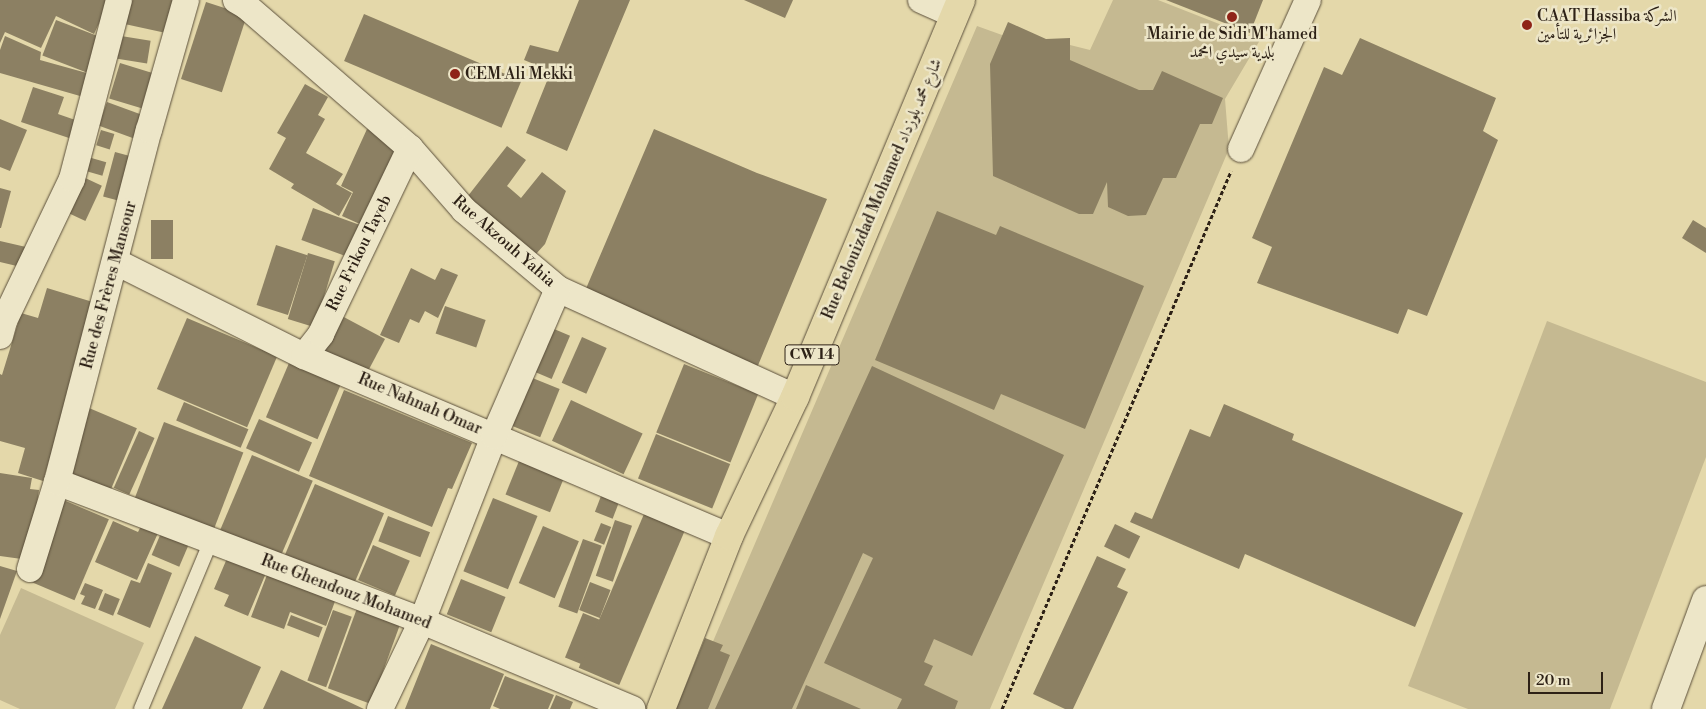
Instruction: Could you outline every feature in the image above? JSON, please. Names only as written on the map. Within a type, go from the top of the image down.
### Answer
[{"type":"main road","name":"Rue Belouizdad Mohamed شارع محمد بلوزداد","points":[[661,709],[730,536],[795,397],[958,7]]},
{"type":"street","points":[[0,336],[4,321],[72,179],[119,0]]},
{"type":"street","name":"Rue des Frères Mansour","points":[[30,569],[57,482],[149,130],[186,0]]},
{"type":"street","name":"Rue Akzouh Yahia","points":[[236,0],[246,6],[410,148],[464,210],[558,289],[795,397]]},
{"type":"street","points":[[921,0],[958,7]]},
{"type":"street","points":[[1241,148],[1308,0]]},
{"type":"street","name":"Rue Frikou Tayeb","points":[[304,356],[321,334],[410,148]]},
{"type":"street","name":"Rue Nahnah Omar","points":[[116,262],[304,356],[730,536]]},
{"type":"street","points":[[380,709],[422,621],[494,436],[558,289]]},
{"type":"street","name":"Rue Ghendouz Mohamed","points":[[57,482],[422,621],[632,709]]},
{"type":"street","points":[[1666,709],[1706,600]]},
{"type":"lane","points":[[141,709],[211,541]]},
{"type":"path","points":[[1002,709],[1241,148]]},
{"type":"shaded area","points":[[1113,0],[1158,0],[1260,40],[1225,99],[1229,149],[990,709],[684,709],[977,26],[1057,55],[1062,43],[1090,50]]},
{"type":"shaded area","points":[[1547,321],[1706,382],[1706,457],[1610,709],[1468,709],[1408,686]]},
{"type":"shaded area","points":[[21,588],[144,643],[115,709],[20,709],[0,700],[0,635]]},
{"type":"building","points":[[0,0],[110,0],[94,34],[56,16],[41,48],[5,32],[0,43]]},
{"type":"building","points":[[125,0],[174,0],[166,33],[120,23]]},
{"type":"building","points":[[579,0],[630,0],[567,151],[526,133],[551,71],[524,60],[530,45],[558,52]]},
{"type":"building","points":[[744,0],[793,0],[785,18]]},
{"type":"building","name":"Mairie de Sidi M'hamed بلدية سيدي امحمد","points":[[1166,0],[1263,0],[1250,33]]},
{"type":"building","points":[[206,2],[247,15],[222,92],[181,79]]},
{"type":"building","points":[[364,14],[521,81],[501,128],[344,61]]},
{"type":"building","points":[[56,20],[105,39],[92,74],[42,55]]},
{"type":"building","points":[[1008,22],[1046,39],[1070,38],[1070,60],[1139,90],[1153,90],[1162,71],[1223,98],[1212,124],[1200,124],[1176,178],[1163,178],[1146,215],[1128,216],[1108,207],[1107,182],[1093,214],[1079,214],[993,176],[990,64]]},
{"type":"building","points":[[5,36],[41,52],[40,60],[94,75],[87,98],[0,73],[0,50]]},
{"type":"building","points":[[121,36],[151,41],[147,63],[117,59]]},
{"type":"building","points":[[1360,38],[1496,98],[1483,131],[1498,140],[1427,316],[1408,309],[1398,334],[1257,283],[1272,247],[1252,238],[1324,67],[1342,75]]},
{"type":"building","points":[[120,63],[157,74],[146,110],[109,98]]},
{"type":"building","points":[[305,84],[328,97],[318,115],[325,119],[306,153],[343,174],[336,184],[352,193],[339,216],[291,188],[294,184],[269,169],[286,138],[277,133]]},
{"type":"building","points":[[33,87],[64,97],[58,114],[81,122],[75,140],[21,122]]},
{"type":"building","points":[[107,102],[145,116],[136,139],[98,125]]},
{"type":"building","points":[[0,119],[27,130],[10,171],[0,167]]},
{"type":"building","points":[[367,129],[399,144],[362,225],[342,216],[353,192],[341,186]]},
{"type":"building","points":[[654,129],[757,173],[827,199],[754,375],[582,298]]},
{"type":"building","points":[[101,130],[114,134],[110,149],[96,145]]},
{"type":"building","points":[[507,146],[526,160],[507,186],[521,198],[542,172],[566,191],[545,244],[536,254],[464,201]]},
{"type":"building","points":[[115,152],[137,158],[125,202],[103,196]]},
{"type":"building","points":[[88,157],[106,162],[102,176],[84,170]]},
{"type":"building","points":[[81,176],[102,186],[85,221],[65,211]]},
{"type":"building","points":[[0,188],[11,191],[1,228],[0,228]]},
{"type":"building","points":[[313,208],[360,225],[348,257],[301,240]]},
{"type":"building","points":[[937,211],[996,235],[1000,226],[1144,286],[1085,429],[1001,394],[994,410],[875,360]]},
{"type":"building","points":[[151,220],[173,220],[173,259],[151,259]]},
{"type":"building","points":[[1693,220],[1706,228],[1706,253],[1682,238]]},
{"type":"building","points":[[0,241],[26,247],[21,267],[0,262]]},
{"type":"building","points":[[276,245],[307,255],[288,315],[257,305]]},
{"type":"building","points":[[308,253],[335,261],[315,327],[288,319]]},
{"type":"building","points":[[411,268],[435,280],[441,268],[458,275],[438,318],[425,311],[419,323],[410,319],[399,343],[380,335]]},
{"type":"building","points":[[47,288],[96,303],[43,481],[18,473],[25,448],[0,441],[0,374],[2,375],[21,313],[38,318]]},
{"type":"building","points":[[445,306],[486,320],[476,347],[436,333]]},
{"type":"building","points":[[340,315],[385,339],[366,375],[321,351]]},
{"type":"building","points":[[187,318],[277,356],[247,427],[157,389]]},
{"type":"building","points":[[547,326],[570,336],[552,379],[529,369]]},
{"type":"building","points":[[582,337],[607,348],[586,394],[562,383]]},
{"type":"building","points":[[289,363],[341,385],[317,439],[266,417]]},
{"type":"building","points":[[684,364],[758,394],[730,463],[656,433]]},
{"type":"building","points":[[872,366],[1064,455],[972,656],[934,639],[924,662],[933,666],[924,685],[958,701],[955,709],[897,709],[902,699],[824,663],[873,558],[863,553],[792,709],[715,709]]},
{"type":"building","points":[[530,377],[560,389],[540,437],[511,425]]},
{"type":"building","points":[[344,390],[472,443],[452,489],[448,488],[432,527],[309,476]]},
{"type":"building","points":[[571,400],[643,433],[624,474],[552,441]]},
{"type":"building","points":[[184,402],[248,429],[241,448],[176,420]]},
{"type":"building","points":[[1224,404],[1294,434],[1292,440],[1463,513],[1415,627],[1245,554],[1239,569],[1130,522],[1135,512],[1152,519],[1190,429],[1210,437]]},
{"type":"building","points":[[89,408],[137,428],[109,495],[61,474]]},
{"type":"building","points":[[259,419],[312,443],[299,472],[246,448]]},
{"type":"building","points":[[164,422],[243,452],[214,529],[135,499]]},
{"type":"building","points":[[139,431],[155,438],[129,495],[114,488]]},
{"type":"building","points":[[656,434],[730,464],[712,508],[638,479]]},
{"type":"building","points":[[252,455],[313,481],[280,558],[219,532]]},
{"type":"building","points":[[519,461],[564,479],[550,512],[506,494]]},
{"type":"building","points":[[0,473],[32,478],[30,489],[39,490],[29,560],[0,556]]},
{"type":"building","points":[[315,484],[384,513],[352,590],[283,560]]},
{"type":"building","points":[[601,496],[619,503],[613,519],[595,512]]},
{"type":"building","points":[[493,498],[538,516],[508,589],[463,571]]},
{"type":"building","points":[[61,499],[109,519],[74,600],[27,580]]},
{"type":"building","points":[[644,514],[685,531],[619,685],[579,668]]},
{"type":"building","points":[[388,516],[430,532],[420,557],[378,541]]},
{"type":"building","points":[[615,520],[632,526],[613,582],[596,576]]},
{"type":"building","points":[[113,521],[138,532],[141,526],[158,533],[137,580],[95,562]]},
{"type":"building","points":[[601,523],[611,527],[604,545],[594,541]]},
{"type":"building","points":[[1115,524],[1140,536],[1129,559],[1104,546]]},
{"type":"building","points":[[543,526],[579,541],[555,598],[519,583]]},
{"type":"building","points":[[161,533],[189,545],[179,567],[152,555]]},
{"type":"building","points":[[583,539],[602,546],[577,613],[558,607]]},
{"type":"building","points":[[373,545],[410,561],[395,596],[358,580]]},
{"type":"building","points":[[228,556],[266,573],[248,616],[224,606],[229,595],[214,589]]},
{"type":"building","points":[[1097,556],[1126,569],[1117,587],[1128,592],[1073,709],[1065,709],[1033,694]]},
{"type":"building","points":[[148,563],[172,573],[150,628],[117,614],[131,580],[140,583]]},
{"type":"building","points":[[0,566],[17,571],[0,619]]},
{"type":"building","points":[[270,567],[338,593],[326,626],[290,612],[284,629],[251,617]]},
{"type":"building","points":[[461,579],[506,597],[491,632],[447,614]]},
{"type":"building","points":[[590,582],[611,590],[600,618],[579,610]]},
{"type":"building","points":[[85,583],[103,590],[95,609],[81,604],[85,596],[80,594]]},
{"type":"building","points":[[105,593],[120,599],[113,616],[98,610]]},
{"type":"building","points":[[360,600],[403,616],[371,704],[328,688]]},
{"type":"building","points":[[333,610],[352,617],[326,687],[307,680]]},
{"type":"building","points":[[583,613],[600,620],[582,664],[565,658]]},
{"type":"building","points":[[291,615],[323,627],[319,637],[287,625]]},
{"type":"building","points":[[195,636],[261,667],[242,709],[162,709]]},
{"type":"building","points":[[705,638],[723,645],[720,651],[730,655],[708,709],[676,709]]},
{"type":"building","points":[[431,644],[504,674],[490,709],[405,709]]},
{"type":"building","points":[[281,670],[364,709],[263,709]]},
{"type":"building","points":[[505,676],[554,695],[548,709],[500,709],[493,706]]},
{"type":"building","points":[[806,685],[861,709],[796,709]]},
{"type":"building","points":[[556,695],[573,702],[570,709],[550,709]]},
{"type":"place","name":"Mairie de Sidi M'hamed بلدية سيدي امحمد","points":[[1232,17]]},
{"type":"place","name":"CAAT Hassiba الشركة الجزائرية للتأمين","points":[[1527,25]]},
{"type":"place","name":"CEM Ali Mekki","points":[[455,74]]}]
